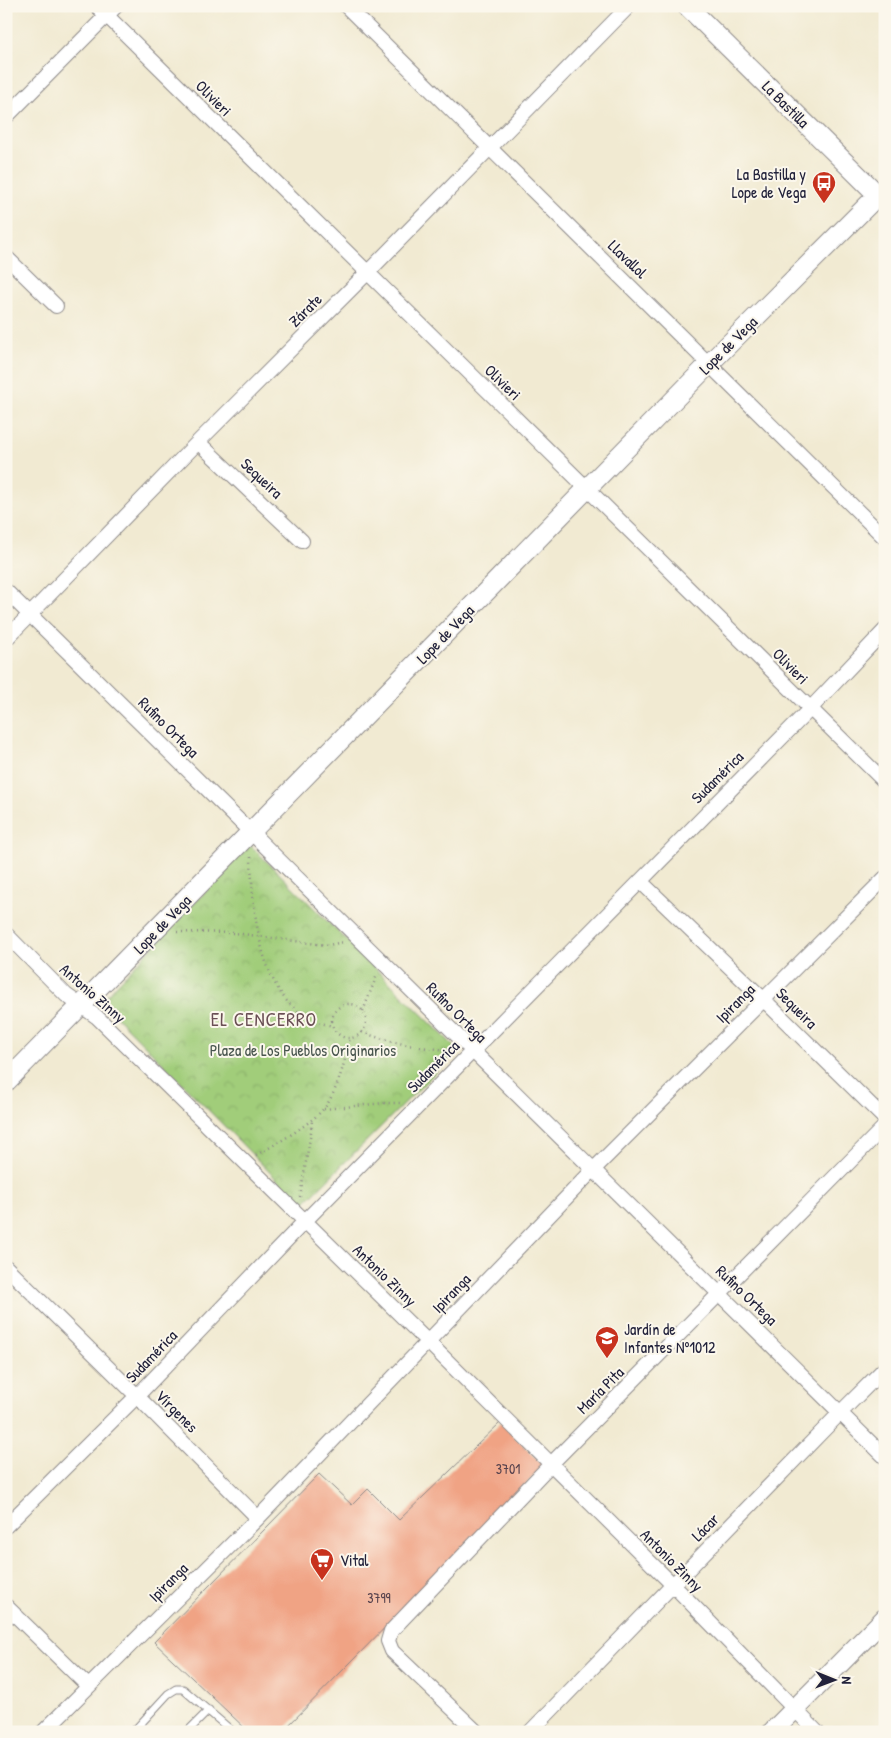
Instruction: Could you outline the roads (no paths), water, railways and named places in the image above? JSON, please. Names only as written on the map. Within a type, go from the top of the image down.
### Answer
[{"type":"street","name":"Llavallol","points":[[346,6],[885,538]]},
{"type":"street","name":"Zárate","points":[[6,639],[629,6]]},
{"type":"street","name":"La Bastilla","points":[[687,6],[882,195]]},
{"type":"street","points":[[6,117],[106,9]]},
{"type":"street","name":"Olivieri","points":[[106,9],[367,273],[885,782]]},
{"type":"street","name":"Lope de Vega","points":[[6,1082],[709,364],[882,195]]},
{"type":"street","points":[[6,257],[56,306]]},
{"type":"street","name":"Sequeira","points":[[198,442],[302,541]]},
{"type":"street","name":"Rufino Ortega","points":[[6,591],[885,1457]]},
{"type":"street","name":"Sudamérica","points":[[6,1526],[137,1396],[300,1216],[419,1105],[810,709],[885,630]]},
{"type":"street","name":"Ipiranga","points":[[43,1732],[258,1518],[593,1170],[885,878]]},
{"type":"street","name":"Sequeira","points":[[640,881],[885,1119]]},
{"type":"street","name":"Antonio Zinny","points":[[6,934],[66,995],[97,1017],[300,1216],[673,1585],[817,1732]]},
{"type":"street","name":"María Pita","points":[[477,1732],[392,1651],[388,1641],[391,1631],[551,1464],[885,1126]]},
{"type":"street","name":"Vírgenes","points":[[6,1267],[258,1518]]},
{"type":"street","name":"Lácar","points":[[530,1732],[885,1368]]},
{"type":"street","points":[[6,1606],[88,1686]]},
{"type":"street","points":[[772,1732],[885,1618]]},
{"type":"lane","points":[[133,1732],[168,1694],[176,1688],[183,1689],[233,1732]]},
{"type":"lane","points":[[187,1732],[209,1710]]},
{"type":"place","name":"La Bastilla y Lope de Vega","points":[[824,204]]},
{"type":"place","name":"Jardín de Infantes Nº1012","points":[[607,1359]]},
{"type":"place","name":"Vital","points":[[322,1581]]},
{"type":"district","name":"EL CENCERRO","points":[[264,1019]]},
{"type":"park label","name":"Plaza de Los Pueblos Originarios","points":[[303,1050]]}]
